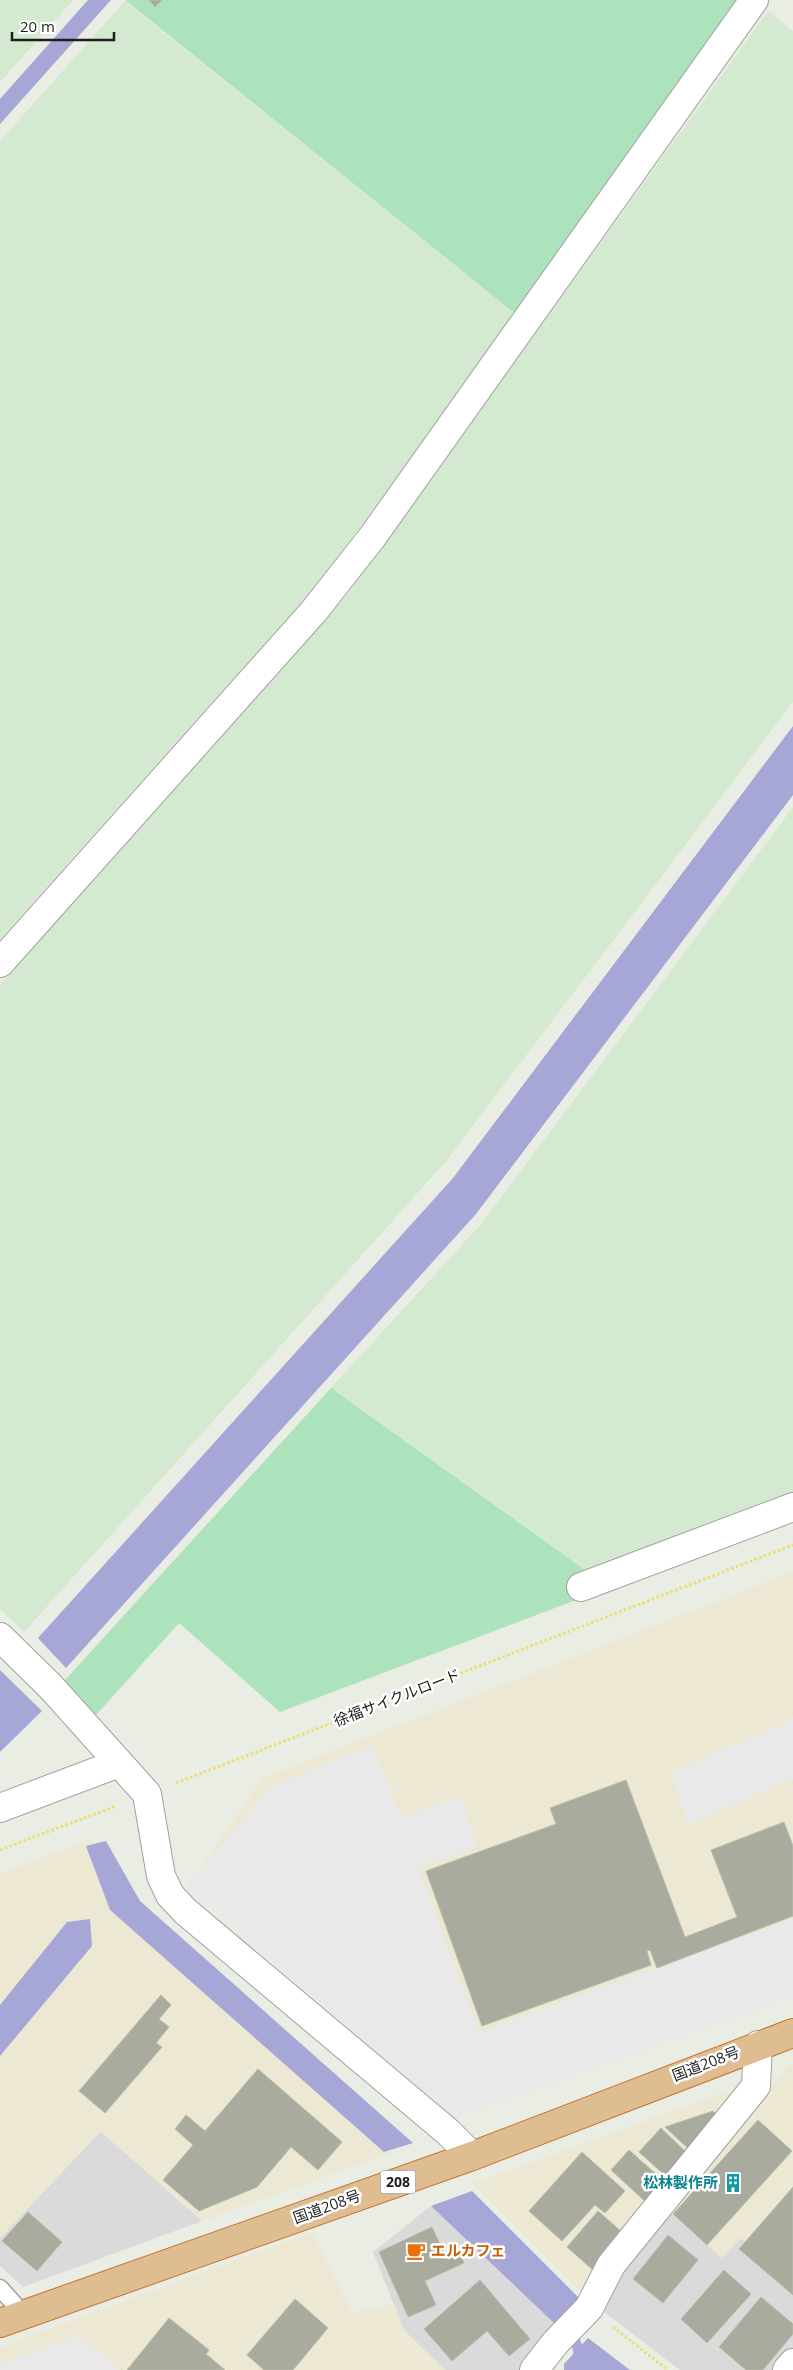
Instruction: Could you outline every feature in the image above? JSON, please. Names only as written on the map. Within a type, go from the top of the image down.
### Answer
[{"type":"highway","name":"国道208号","points":[[12,2319],[472,2156],[758,2044],[793,2033]]},
{"type":"street","points":[[0,963],[314,611],[373,536],[754,0]]},
{"type":"street","points":[[581,1586],[793,1507]]},
{"type":"street","points":[[0,1637],[51,1687],[147,1794],[161,1876],[170,1895],[185,1911],[448,2132],[472,2156]]},
{"type":"street","points":[[0,1808],[119,1763]]},
{"type":"street","points":[[534,2370],[556,2342],[589,2308],[611,2265],[756,2086],[758,2044]]},
{"type":"street","points":[[787,2370],[793,2364]]},
{"type":"lane","points":[[0,2288],[12,2319]]},
{"type":"path","name":"徐福サイクルロード","points":[[0,1850],[793,1545]]},
{"type":"path","points":[[589,2308],[668,2370]]},
{"type":"shaded area","points":[[793,1572],[793,1996],[454,2118],[187,1887],[263,1778]]},
{"type":"shaded area","points":[[793,1715],[793,1780],[688,1824],[670,1773],[788,1722]]},
{"type":"shaded area","points":[[372,1745],[402,1818],[461,1795],[477,1847],[418,1868],[479,2032],[793,1919],[793,1996],[454,2118],[187,1887],[269,1788]]},
{"type":"shaded area","points":[[89,1840],[114,1909],[390,2153],[202,2221],[100,2131],[0,2238],[0,1874]]},
{"type":"shaded area","points":[[793,2064],[793,2287],[741,2238],[722,2258],[668,2211],[788,2066]]},
{"type":"shaded area","points":[[725,2092],[736,2100],[581,2292],[472,2184]]},
{"type":"shaded area","points":[[101,2131],[202,2221],[23,2287],[0,2266],[0,2238]]},
{"type":"shaded area","points":[[431,2206],[555,2324],[519,2370],[445,2370],[404,2330],[373,2252]]},
{"type":"shaded area","points":[[668,2211],[741,2238],[793,2287],[793,2370],[680,2370],[595,2305]]},
{"type":"shaded area","points":[[312,2232],[352,2313],[394,2304],[404,2330],[445,2370],[0,2370],[0,2347]]},
{"type":"shaded area","points":[[79,2335],[119,2370],[0,2370],[0,2365]]},
{"type":"green space","points":[[0,0],[73,0],[0,82]]},
{"type":"green space","points":[[125,0],[740,0],[517,315]]},
{"type":"green space","points":[[125,1],[517,315],[316,586],[0,939],[0,141]]},
{"type":"green space","points":[[768,11],[793,31],[793,702],[448,1159],[24,1632],[0,1609],[0,985],[347,595]]},
{"type":"green space","points":[[793,807],[793,1493],[585,1570],[331,1388],[481,1224]]},
{"type":"green space","points":[[331,1388],[585,1570],[584,1597],[280,1712],[179,1623],[96,1715],[65,1680]]},
{"type":"water","points":[[88,0],[111,0],[0,124],[0,99]]},
{"type":"water","points":[[793,726],[793,795],[476,1214],[66,1668],[38,1638],[453,1178]]},
{"type":"water","points":[[0,1670],[42,1711],[0,1752]]},
{"type":"water","points":[[106,1841],[140,1901],[413,2143],[384,2152],[110,1910],[86,1846]]},
{"type":"water","points":[[90,1919],[92,1946],[0,2056],[0,2005],[67,1922]]},
{"type":"water","points":[[472,2191],[579,2298],[555,2324],[431,2206]]},
{"type":"water","points":[[588,2338],[630,2370],[564,2370],[564,2364]]},
{"type":"building","points":[[149,0],[162,0],[155,7]]},
{"type":"building","points":[[626,1780],[685,1937],[737,1917],[711,1850],[784,1822],[793,1846],[793,1916],[657,1968],[650,1950],[647,1951],[651,1965],[482,2026],[426,1871],[556,1824],[550,1808]]},
{"type":"building","points":[[161,1995],[171,2005],[159,2019],[169,2027],[156,2043],[162,2047],[105,2113],[79,2091]]},
{"type":"building","points":[[258,2069],[342,2142],[318,2170],[291,2147],[257,2187],[199,2211],[163,2180],[193,2145],[175,2129],[186,2115],[205,2131]]},
{"type":"building","points":[[713,2111],[722,2122],[693,2153],[665,2127]]},
{"type":"building","name":"松林製作所","points":[[758,2120],[792,2151],[707,2245],[673,2214]]},
{"type":"building","points":[[661,2128],[690,2156],[669,2179],[639,2152]]},
{"type":"building","points":[[629,2150],[666,2183],[648,2204],[611,2170]]},
{"type":"building","points":[[582,2152],[625,2191],[605,2213],[595,2205],[562,2241],[529,2211]]},
{"type":"building","points":[[793,2187],[793,2295],[739,2249]]},
{"type":"building","points":[[598,2211],[624,2234],[594,2271],[567,2247]]},
{"type":"building","points":[[28,2212],[62,2242],[37,2271],[2,2241]]},
{"type":"building","points":[[432,2227],[445,2255],[458,2249],[464,2263],[425,2281],[436,2305],[408,2317],[379,2252]]},
{"type":"building","points":[[668,2235],[698,2260],[663,2303],[633,2279]]},
{"type":"building","points":[[724,2270],[751,2294],[707,2343],[681,2319]]},
{"type":"building","points":[[480,2280],[530,2339],[509,2356],[487,2331],[452,2361],[424,2329]]},
{"type":"building","points":[[761,2297],[793,2324],[793,2334],[763,2370],[746,2370],[719,2347]]},
{"type":"building","points":[[295,2299],[328,2328],[293,2370],[264,2370],[247,2355]]},
{"type":"building","points":[[169,2318],[209,2350],[206,2354],[225,2370],[127,2370]]},
{"type":"waterway","points":[[571,2329],[578,2349],[580,2370]]},
{"type":"place","name":"松林製作所","points":[[733,2183]]},
{"type":"place","name":"エルカフェ","points":[[416,2251]]}]
